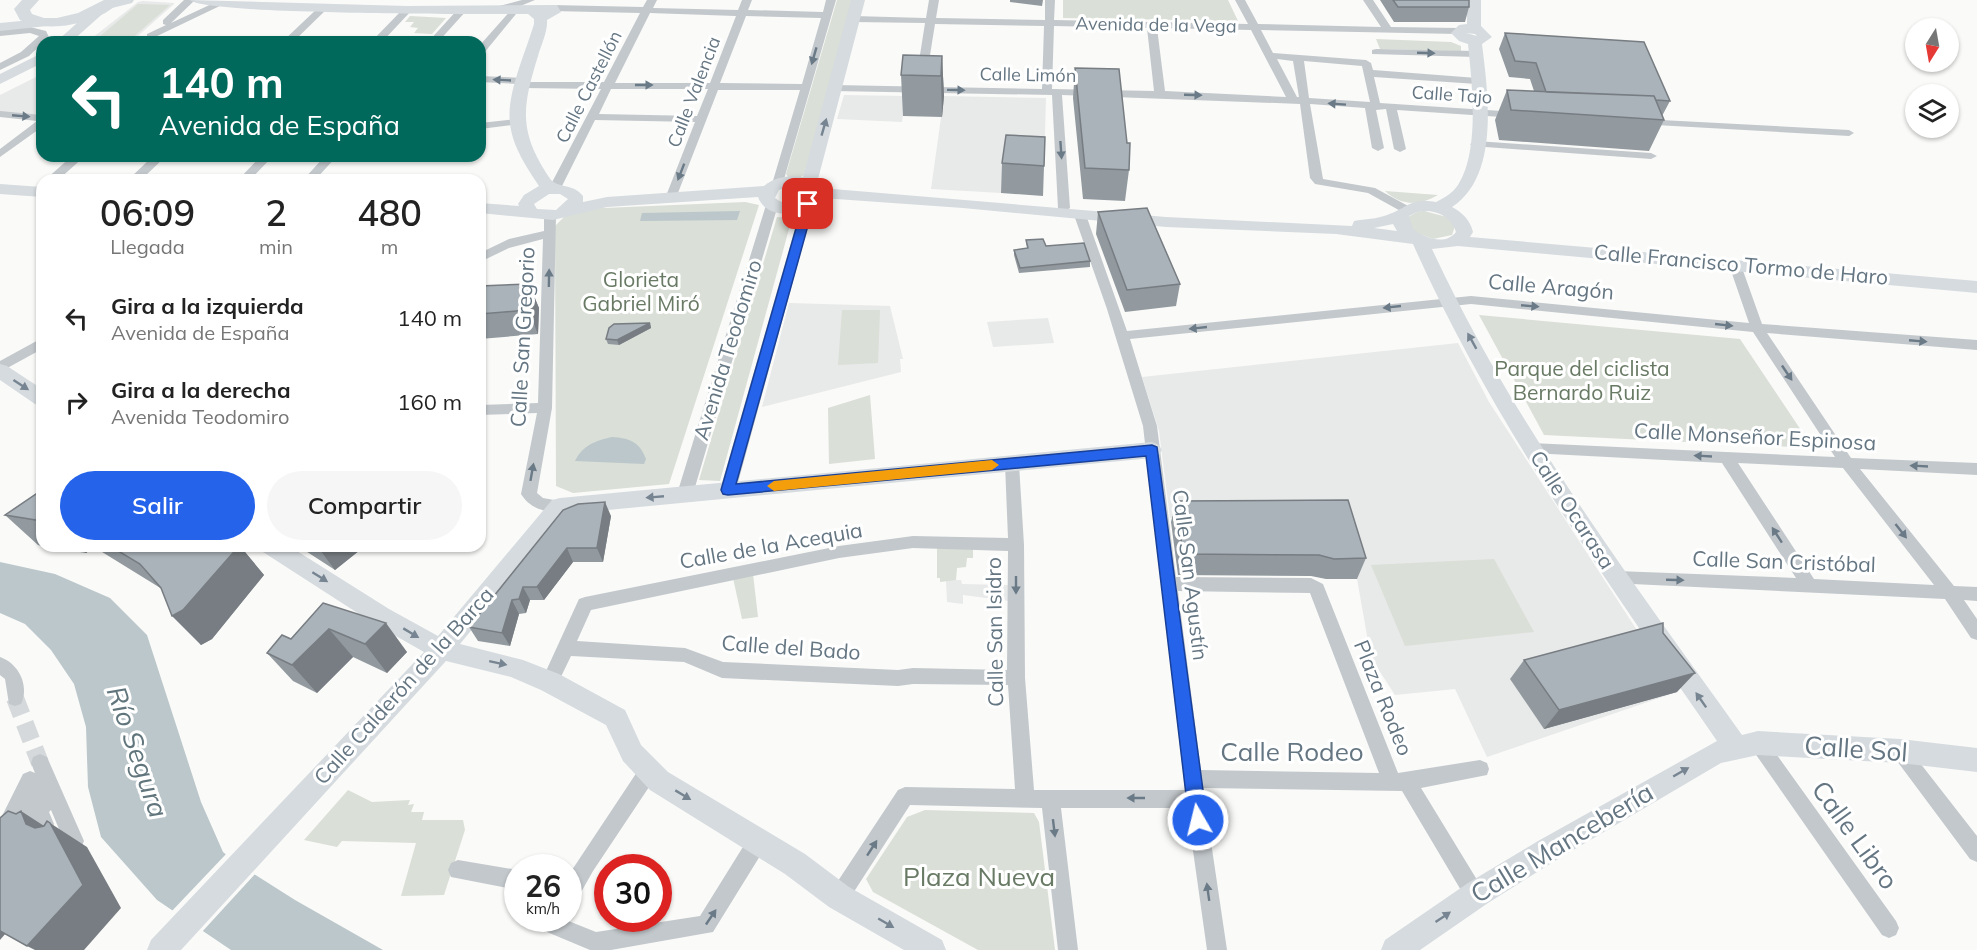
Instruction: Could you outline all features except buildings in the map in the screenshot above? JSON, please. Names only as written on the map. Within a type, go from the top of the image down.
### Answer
[{"type":"main road","points":[[27,5],[28,20],[46,22],[75,18],[107,4]]},
{"type":"street","points":[[68,36],[107,4],[127,0]]},
{"type":"street","points":[[150,36],[190,0]]},
{"type":"street","points":[[196,0],[263,5],[407,10],[509,12],[572,10],[826,15]]},
{"type":"street","points":[[288,0],[292,3],[319,7]]},
{"type":"street","points":[[598,11],[600,0]]},
{"type":"street","name":"Calle Castellón","points":[[540,193],[593,117],[652,0]]},
{"type":"street","name":"Calle Valencia","points":[[672,196],[747,0]]},
{"type":"street","name":"Avenida Teodomiro","points":[[685,494],[771,195],[831,0]]},
{"type":"street","name":"Avenida Teodomiro","points":[[728,490],[811,195],[834,88],[858,0]]},
{"type":"street","points":[[919,90],[934,0]]},
{"type":"street","points":[[1050,0],[1052,92],[1064,208]]},
{"type":"street","points":[[1240,0],[1270,56],[1298,101]]},
{"type":"street","points":[[1368,0],[1388,30]]},
{"type":"street","points":[[1020,207],[1080,215],[1335,230],[1425,245],[1458,220],[1471,174],[1479,113],[1474,0]]},
{"type":"street","points":[[153,36],[187,18],[228,2]]},
{"type":"street","points":[[0,22],[27,5]]},
{"type":"street","points":[[187,18],[226,9],[263,5]]},
{"type":"street","points":[[489,10],[516,6],[542,10]]},
{"type":"street","points":[[292,36],[319,7]]},
{"type":"street","points":[[382,36],[407,10]]},
{"type":"street","points":[[438,36],[462,10]]},
{"type":"street","points":[[542,10],[523,83],[517,122],[540,193],[535,215],[550,225]]},
{"type":"street","points":[[486,43],[509,12]]},
{"type":"street","name":"Avenida de la Vega","points":[[853,19],[1255,27],[1371,32],[1388,30],[1458,31]]},
{"type":"street","points":[[0,27],[46,22],[64,26],[66,36]]},
{"type":"street","points":[[1152,25],[1160,94]]},
{"type":"street","points":[[0,33],[30,30],[40,31],[44,36]]},
{"type":"street","points":[[1458,31],[1462,38],[1475,41]]},
{"type":"street","points":[[1371,32],[1376,52],[1370,70],[1378,148]]},
{"type":"street","points":[[1376,52],[1475,41]]},
{"type":"street","points":[[0,67],[36,46]]},
{"type":"street","points":[[1270,56],[1298,58],[1370,70],[1477,81]]},
{"type":"street","points":[[1298,58],[1298,101],[1316,178],[1319,182],[1371,190],[1403,213]]},
{"type":"street","points":[[0,80],[36,60]]},
{"type":"street","points":[[486,80],[523,83],[805,87]]},
{"type":"street","name":"Calle Limón","points":[[834,88],[1160,94],[1298,101]]},
{"type":"street","name":"Calle Tajo","points":[[1298,101],[1526,116]]},
{"type":"street","points":[[1391,108],[1400,149]]},
{"type":"street","points":[[0,114],[36,119]]},
{"type":"street","points":[[593,117],[701,119]]},
{"type":"street","points":[[486,125],[517,122]]},
{"type":"street","points":[[1630,122],[1849,133]]},
{"type":"street","points":[[0,154],[36,125]]},
{"type":"street","points":[[1476,144],[1651,156]]},
{"type":"street","points":[[58,174],[73,162]]},
{"type":"street","points":[[140,174],[154,162]]},
{"type":"street","points":[[250,174],[261,162]]},
{"type":"street","points":[[314,174],[326,162]]},
{"type":"street","points":[[771,195],[790,181],[811,195],[1064,208],[1208,223]]},
{"type":"street","points":[[0,189],[36,190]]},
{"type":"street","points":[[487,208],[540,193],[572,192],[572,205]]},
{"type":"street","points":[[486,254],[550,225],[572,205],[672,196],[771,195],[794,209],[811,195]]},
{"type":"street","points":[[1335,230],[1391,220],[1420,206],[1438,208],[1458,220]]},
{"type":"street","name":"Calle Ocarasa","points":[[1403,213],[1401,227],[1425,245],[1450,302],[1531,448],[1617,578],[1747,745]]},
{"type":"street","name":"Calle San Agustín","points":[[1080,215],[1150,426],[1192,779],[1216,950]]},
{"type":"street","name":"Calle Francisco Tormo de Haro","points":[[1458,220],[1505,244],[1977,287]]},
{"type":"street","name":"Calle San Gregorio","points":[[550,225],[544,408],[529,494],[532,500],[539,504],[560,506]]},
{"type":"street","points":[[1735,265],[1757,328],[1847,463],[1948,592],[1977,633]]},
{"type":"street","name":"Calle Aragón","points":[[1121,336],[1471,300],[1757,328],[1977,345]]},
{"type":"street","points":[[36,347],[0,369],[36,395]]},
{"type":"street","points":[[486,410],[544,408]]},
{"type":"street","name":"Calle Monseñor Espinosa","points":[[1531,448],[1977,469]]},
{"type":"street","points":[[560,506],[1152,450]]},
{"type":"street","points":[[1728,458],[1809,585]]},
{"type":"street","name":"Calle San Isidro","points":[[1012,464],[1016,545],[1016,678],[1025,798]]},
{"type":"street","name":"Calle Calderón de la Barca","points":[[161,950],[441,650],[560,506]]},
{"type":"street","name":"Calle de la Acequia","points":[[566,648],[585,604],[839,552],[913,542],[1016,545]]},
{"type":"street","points":[[280,552],[381,616],[441,650],[514,667],[550,682],[616,718],[624,742],[648,772],[758,840],[839,897],[932,950]]},
{"type":"street","name":"Calle San Cristóbal","points":[[1617,578],[1977,594]]},
{"type":"street","name":"Plaza Rodeo","points":[[1168,584],[1311,585],[1317,589],[1399,781],[1480,769]]},
{"type":"street","points":[[550,682],[566,648]]},
{"type":"street","name":"Calle del Bado","points":[[566,648],[685,656],[722,670],[898,678],[913,676],[1016,678]]},
{"type":"street","points":[[0,664],[13,676],[9,696]]},
{"type":"street","name":"Calle Sol","points":[[1747,745],[1900,751],[1977,760]]},
{"type":"street","name":"Calle Mancebería","points":[[1395,950],[1475,895],[1575,833],[1706,758],[1747,745]]},
{"type":"street","name":"Calle Libro","points":[[1747,745],[1889,928]]},
{"type":"street","points":[[1900,751],[1977,852]]},
{"type":"street","points":[[40,763],[50,818],[74,842]]},
{"type":"street","points":[[582,873],[648,772]]},
{"type":"street","name":"Calle Rodeo","points":[[1192,779],[1399,781]]},
{"type":"street","points":[[1399,781],[1475,895]]},
{"type":"street","points":[[839,897],[905,796],[1195,799]]},
{"type":"street","points":[[1050,799],[1068,950]]},
{"type":"street","points":[[4,829],[25,827],[18,836],[20,837],[32,825],[42,819],[50,818]]},
{"type":"street","points":[[15,853],[50,818]]},
{"type":"street","points":[[573,932],[596,942],[706,925],[758,840]]},
{"type":"street","points":[[458,870],[504,878]]},
{"type":"shaded area","points":[[138,2],[174,4],[138,36],[95,36]]},
{"type":"shaded area","points":[[36,77],[36,114],[33,116],[0,113],[0,95]]},
{"type":"shaded area","points":[[844,95],[906,96],[902,122],[837,119]]},
{"type":"shaded area","points":[[944,96],[1046,98],[1044,168],[1004,171],[1001,193],[931,189]]},
{"type":"shaded area","points":[[789,303],[890,306],[903,359],[900,359],[901,372],[762,407]]},
{"type":"shaded area","points":[[1048,318],[1054,343],[993,347],[987,322]]},
{"type":"shaded area","points":[[1458,343],[1489,402],[1677,692],[1487,757],[1455,689],[1395,695],[1371,658],[1357,579],[1340,517],[1170,518],[1159,431],[1142,377]]},
{"type":"shaded area","points":[[946,580],[961,580],[962,584],[1008,585],[1009,601],[963,595],[963,604],[947,602]]},
{"type":"green space","points":[[837,0],[853,0],[804,175],[799,178],[788,177],[786,174]]},
{"type":"green space","points":[[1063,0],[1228,0],[1238,21],[1063,18]]},
{"type":"green space","points":[[138,4],[170,5],[134,36],[100,36]]},
{"type":"green space","points":[[410,16],[446,18],[432,34],[414,33],[418,28],[410,27],[414,22],[405,22]]},
{"type":"green space","points":[[1376,39],[1451,42],[1461,46],[1461,51],[1380,49]]},
{"type":"green space","points":[[1385,191],[1438,195],[1418,203],[1411,203],[1398,200]]},
{"type":"green space","name":"Glorieta Gabriel Miró","points":[[745,202],[759,205],[669,484],[573,493],[556,486],[555,226],[567,214],[580,209]]},
{"type":"green space","points":[[1424,211],[1447,217],[1455,226],[1452,235],[1433,239],[1412,231],[1408,217]]},
{"type":"green space","points":[[777,217],[792,218],[720,481],[699,480]]},
{"type":"green space","points":[[842,310],[880,310],[878,363],[838,365]]},
{"type":"green space","name":"Parque del ciclista Bernardo Ruiz","points":[[1479,315],[1740,339],[1813,448],[1544,435]]},
{"type":"green space","points":[[870,395],[875,459],[829,464],[828,408]]},
{"type":"green space","points":[[937,545],[973,548],[973,558],[967,558],[966,567],[957,568],[956,580],[940,582],[940,578],[937,578]]},
{"type":"green space","points":[[1494,559],[1534,632],[1405,646],[1371,565]]},
{"type":"green space","points":[[753,574],[758,617],[742,619],[733,578]]},
{"type":"green space","points":[[348,790],[372,802],[410,800],[408,805],[414,804],[411,812],[424,812],[422,820],[463,820],[465,830],[444,895],[401,896],[416,843],[342,841],[337,847],[304,840]]},
{"type":"green space","name":"Plaza Nueva","points":[[925,810],[1034,813],[1039,822],[1055,950],[978,950],[873,892],[866,879],[907,817]]},
{"type":"water","points":[[740,211],[737,220],[640,221],[642,213]]},
{"type":"water","points":[[612,437],[624,438],[637,445],[644,453],[646,459],[644,464],[575,461],[590,444]]},
{"type":"water","name":"Río Segura","points":[[0,562],[55,574],[110,598],[147,635],[201,802],[223,852],[295,900],[383,950],[231,950],[157,900],[101,837],[88,787],[86,727],[74,684],[51,650],[25,624],[0,613]]},
{"type":"pier","points":[[228,852],[257,872],[201,933],[170,913]]},
{"type":"tunnel","points":[[15,698],[40,763]]},
{"type":"slow traffic","points":[[774,486],[992,465]]},
{"type":"route","points":[[808,204],[728,490],[1152,450],[1198,820]]}]
